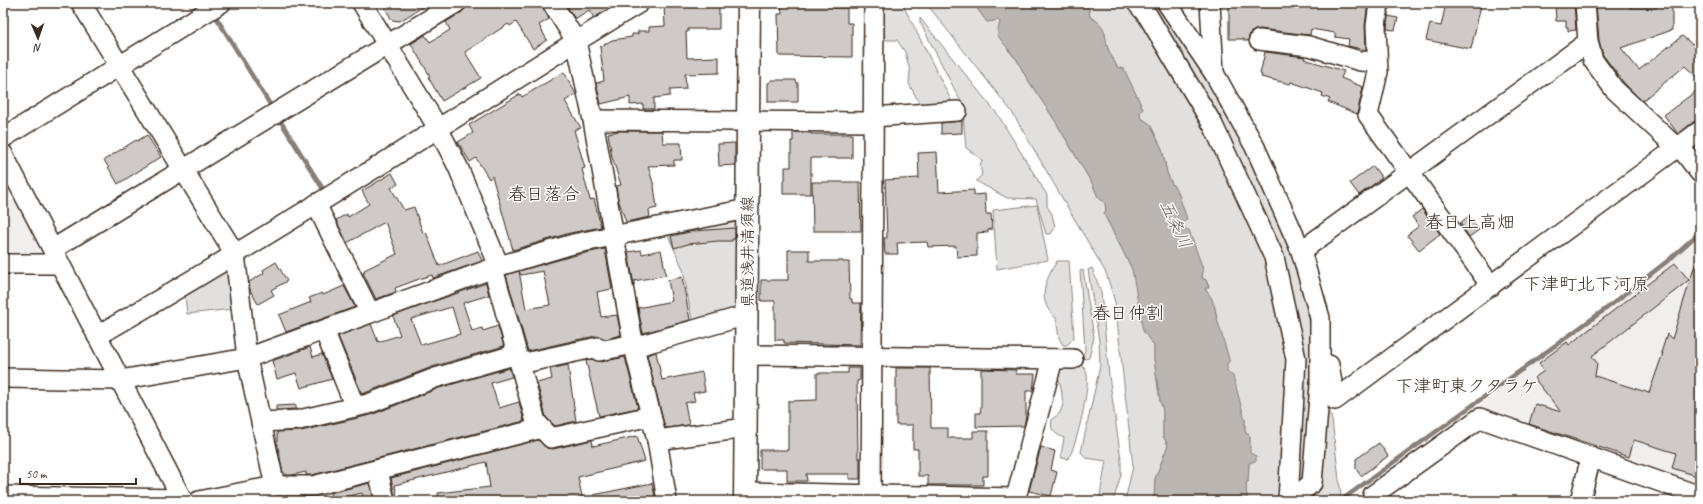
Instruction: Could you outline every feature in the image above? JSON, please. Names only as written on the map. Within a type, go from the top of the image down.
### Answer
[{"type":"main road","name":"県道浅井清須線","points":[[743,498],[747,355],[749,3]]},
{"type":"street","points":[[81,3],[235,254],[247,358],[275,486]]},
{"type":"street","points":[[3,138],[222,3]]},
{"type":"street","points":[[3,496],[188,500],[275,486],[315,494],[378,471],[538,429],[496,267],[458,167],[438,128],[362,3]]},
{"type":"street","points":[[3,264],[57,256],[184,170],[456,3]]},
{"type":"street","points":[[552,3],[576,41],[593,120],[634,345],[657,440],[667,501]]},
{"type":"street","points":[[97,336],[235,254],[639,3]]},
{"type":"street","points":[[871,498],[874,3]]},
{"type":"street","points":[[1137,3],[1148,16],[1213,125],[1274,257],[1296,359],[1289,501]]},
{"type":"street","points":[[1167,3],[1214,73],[1255,147],[1301,251],[1320,318],[1335,400],[1679,148],[1700,131]]},
{"type":"street","points":[[1210,3],[1214,73]]},
{"type":"street","points":[[1380,3],[1376,26],[1378,72],[1368,115],[1491,286]]},
{"type":"street","points":[[1585,3],[1588,42],[1593,60],[1614,89],[1679,148],[1700,173]]},
{"type":"street","points":[[1259,40],[1308,46],[1360,61],[1378,62]]},
{"type":"street","points":[[1301,251],[1588,42]]},
{"type":"street","points":[[593,120],[748,121],[873,119],[957,111]]},
{"type":"street","points":[[3,154],[120,380],[188,500]]},
{"type":"street","points":[[316,204],[370,313]]},
{"type":"street","points":[[3,378],[120,380],[247,358],[496,267],[573,244],[747,209]]},
{"type":"street","points":[[262,422],[299,420],[368,404],[434,378],[519,359],[598,347],[599,351],[634,345],[747,315]]},
{"type":"street","points":[[1289,501],[1312,483],[1320,385],[1320,318]]},
{"type":"street","points":[[324,330],[355,407]]},
{"type":"street","points":[[747,355],[1073,359]]},
{"type":"street","points":[[743,498],[1015,500],[1053,359]]},
{"type":"street","points":[[536,422],[552,438],[651,416]]},
{"type":"street","points":[[1373,501],[1373,496],[1480,418],[1700,496]]},
{"type":"street","points":[[657,440],[746,428]]},
{"type":"street","points":[[1580,501],[1591,457]]},
{"type":"street","points":[[378,471],[385,501]]},
{"type":"shaded area","points":[[883,3],[901,3],[904,7],[952,102],[921,106],[909,84],[910,71],[905,52],[897,40],[885,40]]},
{"type":"shaded area","points":[[926,3],[973,3],[987,22],[998,20],[1000,22],[1008,50],[1017,60],[1026,77],[1054,119],[1093,185],[1098,197],[1105,203],[1106,210],[1104,214],[1132,269],[1150,340],[1154,346],[1154,359],[1160,401],[1163,410],[1163,436],[1168,445],[1155,479],[1154,501],[1125,501],[1133,466],[1115,302],[1106,273],[1012,112]]},
{"type":"shaded area","points":[[1085,3],[1130,3],[1208,127],[1275,276],[1287,359],[1280,501],[1247,501],[1246,483],[1248,482],[1250,436],[1245,432],[1245,420],[1227,371],[1215,308],[1205,288],[1209,287],[1206,280],[1202,278],[1203,269],[1183,226],[1178,192],[1167,173],[1162,149],[1150,124],[1140,117],[1140,112],[1143,109],[1124,70],[1117,67],[1110,54],[1102,26],[1090,17],[1089,10]]},
{"type":"shaded area","points":[[1144,3],[1160,3],[1226,104],[1285,227],[1309,314],[1312,373],[1307,474],[1301,480],[1296,481],[1303,358],[1292,294],[1270,225],[1220,122]]},
{"type":"shaded area","points":[[920,18],[998,115],[1047,195],[1047,206],[1052,214],[1055,227],[1051,234],[1046,234],[1036,199],[1007,198],[976,181],[982,175],[980,165],[982,160],[966,148],[962,104],[920,22]]},
{"type":"shaded area","points":[[3,201],[17,201],[42,249],[38,255],[3,255]]},
{"type":"shaded area","points":[[1037,205],[1048,260],[997,269],[993,210]]},
{"type":"shaded area","points":[[733,221],[736,224],[735,305],[730,310],[692,321],[683,269],[667,233]]},
{"type":"shaded area","points":[[1700,236],[1700,489],[1474,409],[1675,258]]},
{"type":"shaded area","points":[[1057,261],[1069,261],[1074,338],[1067,345],[1063,345],[1059,338],[1056,318],[1046,305],[1044,298],[1046,283]]},
{"type":"shaded area","points":[[1092,268],[1101,292],[1109,376],[1121,459],[1121,475],[1113,501],[1099,501],[1106,461],[1086,458],[1081,452],[1100,366],[1099,341],[1088,270]]},
{"type":"shaded area","points":[[1083,270],[1094,337],[1089,358],[1085,359],[1082,357],[1085,350],[1080,271]]},
{"type":"shaded area","points":[[225,272],[229,274],[233,309],[187,314],[185,296]]},
{"type":"shaded area","points":[[1080,364],[1086,371],[1087,388],[1079,429],[1068,459],[1062,458],[1061,455],[1064,438],[1053,431],[1051,423],[1052,419],[1060,413],[1063,404],[1058,377],[1060,368]]},
{"type":"shaded area","points":[[1323,383],[1332,420],[1341,496],[1335,501],[1302,501]]},
{"type":"water","name":"五条川","points":[[973,3],[1085,3],[1089,10],[1090,17],[1102,26],[1105,32],[1110,54],[1117,67],[1124,69],[1143,109],[1140,112],[1140,117],[1150,124],[1162,149],[1167,173],[1178,192],[1187,219],[1183,223],[1183,226],[1189,230],[1203,269],[1202,278],[1206,280],[1209,288],[1205,288],[1213,302],[1229,359],[1227,371],[1233,376],[1245,420],[1245,432],[1250,436],[1250,453],[1256,456],[1256,461],[1249,463],[1248,482],[1246,483],[1247,501],[1154,501],[1155,479],[1168,445],[1163,436],[1163,410],[1160,401],[1154,359],[1154,346],[1143,331],[1132,269],[1104,214],[1106,210],[1105,203],[1098,197],[1093,185],[1054,119],[1026,77],[1017,60],[998,36],[1000,22],[998,20],[987,22]]},
{"type":"building","points":[[382,3],[429,3],[400,21],[392,20]]},
{"type":"building","points":[[467,3],[541,3],[549,19],[539,25],[547,40],[533,49],[516,22],[510,26],[508,24],[465,52],[481,78],[442,101],[428,77],[430,76],[411,44],[425,35],[430,42],[450,30],[446,22],[462,12],[466,8]]},
{"type":"building","points":[[565,3],[618,3],[594,18],[589,10],[575,19]]},
{"type":"building","points":[[781,3],[833,3],[833,8],[847,8],[847,23],[852,23],[852,57],[779,56],[778,14],[782,14]]},
{"type":"building","points":[[1229,3],[1263,3],[1292,7],[1292,3],[1368,3],[1365,25],[1366,50],[1348,46],[1349,39],[1335,37],[1335,33],[1311,29],[1310,35],[1260,29],[1250,33],[1248,41],[1244,41],[1244,39],[1229,39]]},
{"type":"building","points":[[1446,3],[1472,3],[1481,5],[1471,49],[1426,40],[1430,24],[1441,26]]},
{"type":"building","points":[[1555,3],[1574,3],[1576,30],[1568,31],[1566,21],[1556,21]]},
{"type":"building","points":[[1596,3],[1630,3],[1630,8],[1656,8],[1656,4],[1672,4],[1672,30],[1621,48],[1639,70],[1682,36],[1692,44],[1694,42],[1700,48],[1700,80],[1685,66],[1642,101],[1624,83],[1603,55],[1599,40]]},
{"type":"building","points":[[719,5],[719,29],[688,29],[688,32],[686,32],[687,58],[719,57],[719,73],[685,74],[686,89],[670,90],[670,96],[654,98],[654,109],[643,109],[643,104],[630,105],[630,97],[601,104],[596,83],[604,81],[600,47],[612,40],[632,37],[632,34],[638,34],[638,31],[649,31],[649,27],[665,26],[664,6]]},
{"type":"building","points":[[1388,16],[1398,18],[1395,30],[1387,29]]},
{"type":"building","points":[[1265,52],[1305,57],[1304,59],[1344,71],[1341,78],[1363,87],[1357,114],[1328,102],[1330,99],[1322,96],[1323,93],[1291,82],[1290,84],[1261,77],[1262,75],[1260,74]]},
{"type":"building","points":[[564,72],[576,94],[565,101],[581,128],[574,130],[585,168],[582,169],[590,200],[594,199],[601,227],[570,233],[513,250],[492,176],[489,179],[476,158],[470,162],[458,142],[473,133],[469,125],[520,94],[522,97]]},
{"type":"building","points":[[771,80],[796,80],[798,83],[798,102],[768,102],[768,83],[771,82]]},
{"type":"building","points":[[1700,88],[1700,120],[1693,122],[1678,134],[1664,115]]},
{"type":"building","points":[[962,121],[962,133],[941,134],[941,123]]},
{"type":"building","points":[[619,131],[662,131],[663,143],[681,143],[682,160],[674,160],[674,165],[648,166],[654,186],[657,208],[649,210],[650,217],[626,222],[618,199],[616,186],[621,185],[612,157],[608,133]]},
{"type":"building","points":[[793,132],[811,134],[852,134],[852,158],[811,158],[811,194],[783,194],[785,167],[791,167],[791,141],[793,141]]},
{"type":"building","points":[[147,135],[161,157],[118,184],[104,160],[136,140],[137,141]]},
{"type":"building","points":[[735,143],[735,165],[719,166],[718,144]]},
{"type":"building","points":[[937,152],[939,192],[974,190],[974,195],[985,194],[986,214],[991,214],[992,229],[988,230],[988,232],[977,233],[977,256],[957,257],[956,246],[928,247],[927,242],[897,243],[898,254],[885,254],[884,238],[887,238],[885,180],[919,178],[918,153]]},
{"type":"building","points":[[1373,166],[1382,178],[1359,195],[1350,183]]},
{"type":"building","points":[[392,173],[398,184],[391,188],[404,210],[414,207],[423,233],[426,232],[439,266],[478,251],[482,261],[433,278],[432,275],[419,279],[395,288],[396,292],[376,299],[363,273],[365,272],[364,270],[397,254],[385,222],[347,243],[336,220],[347,214],[348,217],[369,204],[362,191]]},
{"type":"building","points":[[812,182],[860,182],[861,231],[813,231]]},
{"type":"building","points":[[1422,209],[1440,234],[1419,250],[1407,235],[1419,226],[1412,217]]},
{"type":"building","points":[[1469,216],[1479,230],[1469,237],[1460,223]]},
{"type":"building","points":[[735,228],[735,239],[732,239],[732,241],[688,244],[674,248],[671,236],[694,231]]},
{"type":"building","points":[[605,249],[612,289],[597,292],[601,317],[617,315],[621,335],[605,339],[596,336],[528,351],[506,275],[519,271],[576,255]],"holes":[[[519,271],[521,275],[543,271],[550,305],[526,309]]]},
{"type":"building","points":[[641,250],[642,254],[661,250],[666,275],[634,281],[634,285],[628,252]]},
{"type":"building","points":[[788,250],[809,250],[809,261],[849,262],[850,299],[852,299],[852,303],[861,303],[860,345],[784,343],[784,340],[775,340],[775,301],[761,301],[761,280],[788,280]]},
{"type":"building","points":[[1697,258],[1700,258],[1700,477],[1672,468],[1676,453],[1634,440],[1629,457],[1529,424],[1535,404],[1561,412],[1534,378],[1544,371],[1539,363],[1567,342],[1569,345],[1675,263],[1689,280],[1592,356],[1597,363],[1595,376],[1649,393],[1663,353],[1661,353],[1667,334],[1672,339]]},
{"type":"building","points":[[276,262],[287,281],[271,290],[274,295],[258,304],[250,290],[249,282],[264,273],[263,270]]},
{"type":"building","points":[[682,277],[690,320],[643,333],[638,308],[672,301],[668,280]]},
{"type":"building","points":[[486,283],[489,295],[463,303],[472,331],[482,328],[483,331],[498,326],[504,346],[432,367],[362,394],[338,336],[371,324],[378,342],[400,335],[393,316]],"holes":[[[452,307],[460,334],[421,345],[411,319]]]},
{"type":"building","points":[[344,286],[355,307],[286,332],[279,315],[311,302],[309,298],[322,293],[323,295]]},
{"type":"building","points":[[310,347],[313,357],[322,354],[332,379],[301,388],[296,373],[277,379],[272,361]]},
{"type":"building","points":[[656,352],[662,380],[702,372],[705,391],[693,393],[695,401],[685,403],[689,425],[665,428],[647,355]]},
{"type":"building","points":[[625,357],[638,408],[599,416],[586,361],[592,359],[601,362]]},
{"type":"building","points":[[568,365],[576,421],[555,426],[546,417],[537,383],[552,379],[550,369]]},
{"type":"building","points":[[509,368],[512,377],[491,383],[499,408],[519,402],[524,421],[312,475],[306,475],[306,472],[287,475],[283,472],[277,443],[277,432],[301,431],[371,415],[439,388]]},
{"type":"building","points":[[848,368],[860,368],[860,380],[857,381],[858,458],[860,458],[860,479],[849,479],[849,474],[806,474],[807,481],[787,481],[787,469],[760,469],[760,450],[788,450],[788,401],[817,400],[817,373],[848,373]]},
{"type":"building","points":[[896,368],[930,368],[931,428],[948,428],[948,438],[973,438],[973,431],[988,431],[988,476],[983,476],[983,485],[928,485],[928,476],[918,476],[918,449],[913,449],[913,425],[896,425]]},
{"type":"building","points":[[981,369],[1016,370],[1016,374],[1035,374],[1033,391],[1026,391],[1026,416],[1024,426],[976,427],[976,413],[980,413],[981,407]]},
{"type":"building","points":[[296,405],[296,409],[276,410],[276,406]]},
{"type":"building","points":[[637,436],[645,461],[578,477],[583,501],[439,501],[438,493],[490,487],[486,462],[395,485],[397,496],[395,497],[391,478],[538,440],[547,448],[553,449],[592,440],[593,446]]},
{"type":"building","points":[[1379,443],[1388,456],[1361,476],[1356,469],[1356,459]]},
{"type":"building","points":[[1041,447],[1055,451],[1051,470],[1057,472],[1051,496],[1029,491]]},
{"type":"building","points":[[370,483],[374,501],[364,501],[362,493],[332,500],[330,493]]},
{"type":"building","points":[[652,483],[656,501],[594,501],[593,495]]},
{"type":"waterway","points":[[216,17],[271,106]]},
{"type":"waterway","points":[[281,122],[323,189]]},
{"type":"waterway","points":[[1340,501],[1607,308],[1670,259],[1700,232]]},
{"type":"district","name":"春日落合","points":[[544,194]]},
{"type":"district","name":"春日上高畑","points":[[1470,222]]},
{"type":"district","name":"下津町北下河原","points":[[1586,284]]},
{"type":"district","name":"春日仲割","points":[[1128,313]]},
{"type":"district","name":"下津町東クタラケ","points":[[1467,386]]}]
